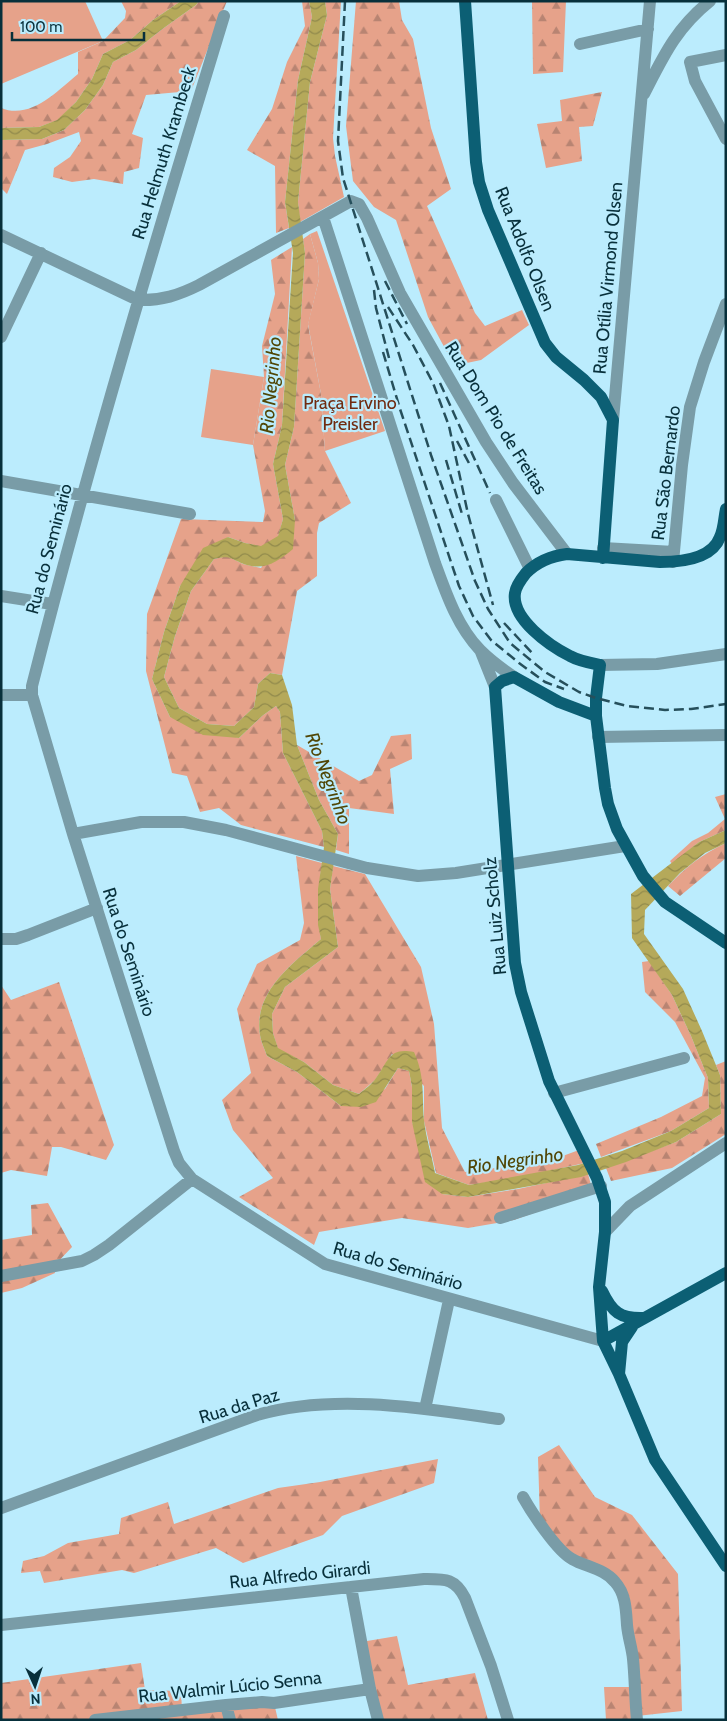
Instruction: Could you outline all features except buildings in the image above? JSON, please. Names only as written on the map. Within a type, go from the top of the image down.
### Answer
[{"type":"main road","name":"Rua Adolfo Olsen","points":[[465,1],[477,168],[488,210],[545,343],[556,357],[601,397],[614,420]]},
{"type":"main road","name":"Rua Otília Virmond Olsen","points":[[603,553],[614,420]]},
{"type":"main road","points":[[726,509],[720,538],[716,544],[699,556],[674,557],[603,553],[567,554],[549,557],[539,562],[521,579],[515,592],[515,606],[522,619],[540,637],[571,657],[600,665],[596,716],[608,804],[625,846],[643,876],[665,902],[726,943]]},
{"type":"main road","points":[[495,687],[502,681],[514,677],[559,702],[596,716]]},
{"type":"main road","name":"Rua Luiz Scholz","points":[[495,687],[507,864],[518,978],[554,1093],[599,1182],[605,1202],[605,1232],[600,1286],[603,1342]]},
{"type":"main road","points":[[726,1273],[603,1342],[619,1374],[655,1460],[726,1566]]},
{"type":"main road","points":[[600,1286],[607,1303],[620,1315],[641,1320]]},
{"type":"main road","points":[[619,1374],[622,1342],[641,1320]]},
{"type":"street","name":"Rua Otília Virmond Olsen","points":[[614,420],[650,1]]},
{"type":"street","points":[[641,100],[677,34],[686,22],[710,1]]},
{"type":"street","name":"Rua Helmuth Krambeck","points":[[138,300],[224,16]]},
{"type":"street","points":[[580,44],[648,29]]},
{"type":"street","points":[[726,55],[690,62],[694,81],[726,139]]},
{"type":"street","name":"Rua Dom Pio de Freitas","points":[[138,300],[155,301],[186,292],[278,243],[350,201],[358,204],[400,293],[486,442],[513,483],[567,554]]},
{"type":"street","points":[[323,217],[442,582],[464,628],[480,650],[495,687]]},
{"type":"street","points":[[1,235],[138,300]]},
{"type":"street","points":[[1,337],[41,253]]},
{"type":"street","name":"Rua do Seminário","points":[[138,300],[52,604],[32,686],[32,695],[73,834],[179,1163],[192,1179],[325,1264],[603,1342]]},
{"type":"street","name":"Rua São Bernardo","points":[[674,557],[682,465],[690,407],[704,362],[726,304]]},
{"type":"street","points":[[1,481],[190,514]]},
{"type":"street","points":[[496,500],[530,570]]},
{"type":"street","points":[[1,596],[52,604]]},
{"type":"street","points":[[480,650],[514,677]]},
{"type":"street","points":[[600,665],[657,664],[726,654]]},
{"type":"street","points":[[1,695],[32,695]]},
{"type":"street","points":[[598,737],[726,735]]},
{"type":"street","points":[[73,834],[141,822],[171,821],[226,830],[348,863],[418,876],[456,873],[625,846]]},
{"type":"street","points":[[1,939],[16,939],[97,908]]},
{"type":"street","points":[[554,1093],[684,1058]]},
{"type":"street","points":[[605,1232],[630,1206],[726,1143]]},
{"type":"street","points":[[1,1276],[82,1261],[94,1255],[109,1246],[192,1179]]},
{"type":"street","points":[[500,1218],[599,1182]]},
{"type":"street","points":[[425,1409],[449,1300]]},
{"type":"street","name":"Rua da Paz","points":[[1,1508],[272,1411],[306,1405],[342,1405],[425,1409],[499,1419]]},
{"type":"street","points":[[523,1497],[530,1510],[563,1553],[616,1582],[623,1596],[627,1612],[627,1626],[633,1658],[637,1720]]},
{"type":"street","name":"Rua Alfredo Girardi","points":[[1,1625],[433,1579],[452,1582],[460,1589],[491,1666],[508,1720]]},
{"type":"street","points":[[351,1587],[378,1720]]},
{"type":"street","name":"Rua Walmir Lúcio Senna","points":[[95,1720],[226,1705],[274,1703],[370,1688]]},
{"type":"street","points":[[226,1705],[230,1720]]},
{"type":"green space","points":[[1,1],[85,1],[103,41],[1,84]]},
{"type":"green space","points":[[121,1],[181,1],[153,20],[130,40],[103,54],[92,79],[76,102],[58,120],[39,127],[1,128],[1,108],[12,111],[33,107],[43,102],[78,74],[78,52],[103,41],[125,18],[126,11]]},
{"type":"green space","points":[[199,1],[227,1],[191,91],[146,95],[132,134],[143,138],[139,168],[124,172],[123,184],[94,179],[72,182],[53,177],[54,168],[70,157],[81,141],[79,132],[25,150],[7,194],[1,188],[1,140],[42,139],[64,130],[85,110],[103,85],[113,62],[136,50]]},
{"type":"green space","points":[[302,1],[309,1],[312,17],[298,80],[285,202],[289,228],[276,233],[275,166],[247,150],[272,109],[287,62],[305,26]]},
{"type":"green space","points":[[325,1],[341,1],[333,138],[344,197],[300,222],[298,202],[310,82],[327,15]]},
{"type":"green space","points":[[356,1],[399,1],[402,20],[413,39],[431,128],[451,189],[427,206],[475,313],[485,326],[522,310],[529,325],[481,360],[462,364],[449,356],[428,317],[396,220],[374,207],[353,181],[346,126]]},
{"type":"green space","points":[[532,1],[566,1],[563,72],[533,74]]},
{"type":"green space","points":[[602,92],[593,126],[579,127],[582,161],[546,168],[537,124],[562,121],[560,100]]},
{"type":"green space","name":"Praça Ervino Preisler","points":[[317,231],[385,431],[325,451],[321,394],[308,324],[319,279],[318,263],[310,234]]},
{"type":"green space","points":[[310,234],[318,263],[319,279],[308,325],[321,394],[325,451],[351,503],[319,523],[317,533],[317,576],[297,591],[282,675],[270,673],[258,684],[254,707],[234,726],[207,724],[179,708],[164,677],[175,636],[191,591],[214,559],[227,556],[243,564],[261,568],[295,520],[285,465],[294,427],[305,253],[303,239]]},
{"type":"green space","points":[[292,247],[282,425],[273,464],[283,519],[278,537],[262,547],[228,537],[180,586],[164,632],[152,679],[170,717],[239,738],[262,716],[276,706],[280,712],[283,753],[322,831],[324,847],[241,825],[219,808],[200,812],[187,776],[172,773],[146,671],[147,614],[181,519],[263,522],[265,511],[253,445],[264,377],[262,346],[275,294],[271,260]]},
{"type":"green space","points":[[211,369],[264,377],[253,445],[201,437]]},
{"type":"green space","points":[[411,734],[412,759],[390,769],[394,814],[349,808],[349,854],[336,850],[338,834],[319,800],[297,745],[359,781],[372,775],[391,736]]},
{"type":"green space","points":[[726,794],[726,830],[699,842],[672,864],[670,861],[692,841],[708,833],[725,819],[715,797]]},
{"type":"green space","points":[[726,843],[726,858],[680,896],[668,886],[695,862]]},
{"type":"green space","points":[[296,856],[322,863],[318,901],[321,939],[277,980],[262,1005],[259,1020],[260,1035],[267,1056],[297,1072],[341,1106],[385,1089],[398,1068],[409,1071],[412,1087],[412,1122],[442,1194],[468,1197],[518,1189],[588,1174],[593,1192],[514,1220],[468,1228],[402,1218],[319,1232],[314,1245],[239,1197],[273,1178],[233,1130],[222,1100],[251,1073],[237,1009],[257,964],[300,940],[304,923]]},
{"type":"green space","points":[[333,866],[365,874],[421,967],[434,1024],[442,1128],[465,1172],[549,1161],[579,1150],[585,1163],[516,1178],[469,1185],[436,1173],[424,1121],[424,1086],[392,1054],[375,1080],[359,1094],[333,1085],[304,1062],[278,1049],[273,1033],[272,1014],[285,987],[338,947],[330,889]]},
{"type":"green space","points":[[649,961],[672,995],[691,1036],[708,1078],[709,1108],[671,1131],[601,1157],[596,1144],[661,1117],[702,1096],[705,1078],[675,1022],[645,992],[642,962]]},
{"type":"green space","points":[[59,982],[114,1145],[106,1160],[61,1147],[52,1147],[47,1176],[11,1170],[1,1173],[1,985],[11,1000]]},
{"type":"green space","points":[[726,1061],[726,1134],[672,1168],[611,1181],[606,1168],[676,1142],[721,1114],[720,1075],[716,1065]]},
{"type":"green space","points":[[48,1203],[72,1247],[54,1266],[55,1273],[22,1288],[1,1293],[1,1240],[32,1235],[31,1205]]},
{"type":"green space","points":[[559,1445],[595,1497],[632,1515],[678,1574],[682,1711],[637,1716],[637,1720],[606,1720],[604,1687],[634,1687],[616,1582],[573,1560],[540,1522],[538,1457]]},
{"type":"green space","points":[[438,1459],[434,1483],[342,1516],[323,1535],[243,1563],[216,1548],[134,1573],[122,1570],[44,1583],[40,1571],[21,1573],[23,1561],[44,1556],[68,1543],[119,1534],[121,1518],[168,1502],[174,1524],[278,1488],[320,1482]]},
{"type":"green space","points":[[397,1636],[408,1685],[475,1673],[488,1720],[378,1720],[361,1642]]},
{"type":"green space","points":[[141,1663],[145,1690],[181,1691],[182,1710],[274,1703],[278,1720],[1,1720],[1,1683]]},
{"type":"water","points":[[181,1],[199,1],[136,50],[113,62],[103,85],[85,110],[64,130],[42,139],[1,140],[1,128],[39,127],[57,120],[76,102],[92,79],[103,54],[130,40],[153,20]]},
{"type":"water","points":[[309,1],[325,1],[327,15],[310,82],[298,202],[305,253],[294,427],[285,465],[295,520],[293,549],[269,565],[256,567],[228,558],[214,559],[191,591],[175,636],[164,677],[179,708],[207,724],[234,726],[254,707],[258,684],[270,673],[282,675],[292,705],[297,745],[319,800],[338,834],[330,889],[338,947],[285,987],[272,1014],[273,1033],[278,1048],[304,1062],[333,1085],[359,1094],[374,1080],[390,1056],[399,1051],[414,1052],[420,1069],[425,1127],[435,1173],[469,1185],[578,1165],[622,1151],[671,1131],[709,1108],[708,1078],[691,1036],[672,995],[632,938],[631,894],[699,842],[726,830],[726,843],[705,853],[680,873],[645,910],[644,934],[683,989],[702,1031],[720,1075],[721,1114],[676,1142],[581,1177],[468,1197],[442,1194],[425,1182],[412,1122],[412,1087],[409,1071],[398,1068],[376,1102],[361,1107],[341,1106],[297,1072],[267,1056],[260,1035],[259,1020],[262,1005],[277,980],[321,939],[318,925],[318,889],[324,847],[322,831],[283,753],[280,712],[276,706],[262,716],[239,738],[203,735],[170,717],[152,679],[164,632],[180,586],[203,548],[228,537],[261,546],[278,536],[283,519],[273,464],[282,425],[293,253],[285,202],[298,80],[312,17]]},
{"type":"railway","points":[[345,1],[338,141],[343,178],[431,455],[475,581],[488,609],[510,643],[545,672],[579,692],[627,706],[665,710],[691,709],[726,704]]},
{"type":"railway","points":[[385,281],[407,324]]},
{"type":"railway","points":[[374,290],[376,308],[389,358]]},
{"type":"railway","points":[[388,307],[413,345],[433,383],[449,426],[468,514],[493,605]]},
{"type":"railway","points":[[383,352],[459,586],[473,616],[491,640],[519,663],[545,682],[564,689]]},
{"type":"railway","points":[[440,383],[490,493]]},
{"type":"railway","points":[[457,441],[470,465]]},
{"type":"railway","points":[[446,460],[462,514]]},
{"type":"railway","points":[[504,623],[533,654]]},
{"type":"water label","name":"Rio Negrinho","points":[[270,385]]},
{"type":"water label","name":"Rio Negrinho","points":[[329,778]]},
{"type":"water label","name":"Rio Negrinho","points":[[515,1160]]}]
